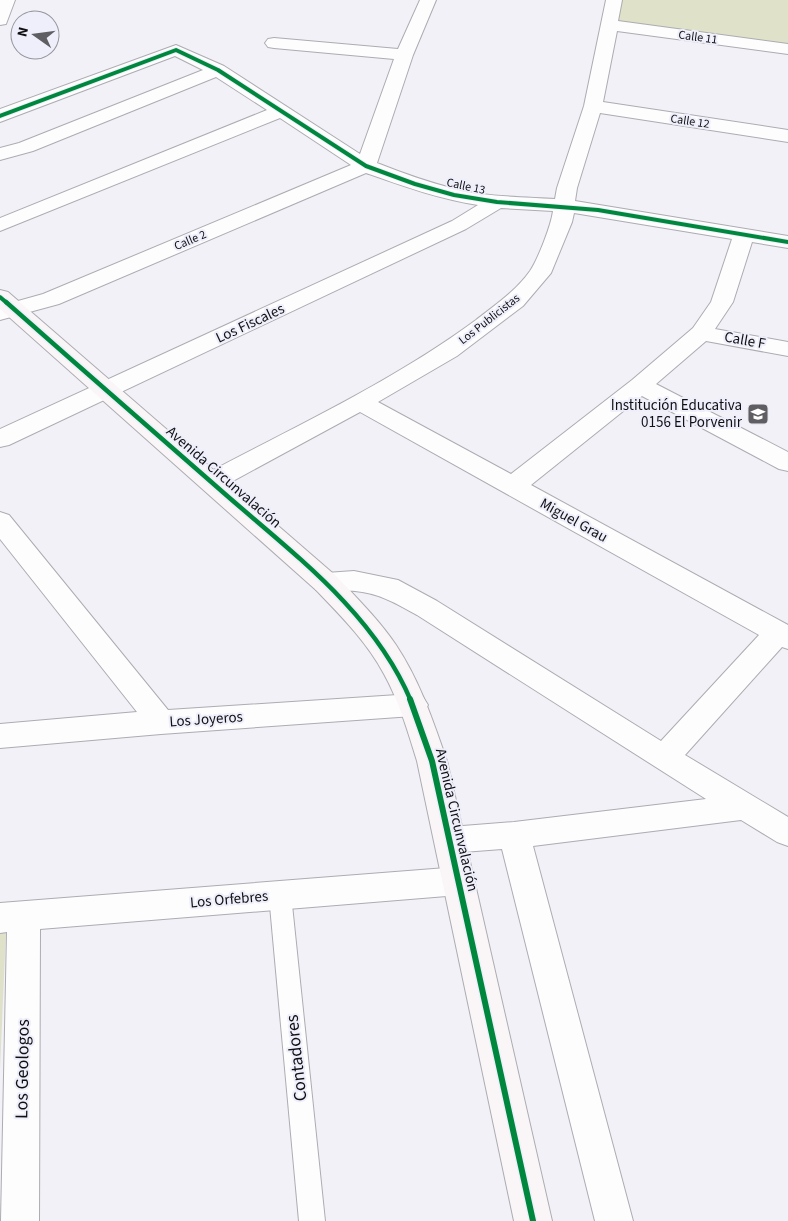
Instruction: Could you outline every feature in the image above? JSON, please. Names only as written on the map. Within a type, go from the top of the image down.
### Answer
[{"type":"street","points":[[0,20],[7,0]]},
{"type":"street","points":[[366,166],[404,55],[428,1],[409,0]]},
{"type":"street","name":"Los Publicistas","points":[[211,482],[360,402],[449,351],[515,301],[540,274],[562,222],[567,188],[593,106],[614,0]]},
{"type":"street","name":"Calle 11","points":[[609,25],[788,49]]},
{"type":"street","points":[[274,43],[404,55]]},
{"type":"street","name":"Calle 13","points":[[0,116],[174,50],[218,70],[366,166],[415,184],[454,195],[497,202],[565,206],[788,242]]},
{"type":"street","points":[[0,154],[26,147],[218,70]]},
{"type":"street","name":"Calle 12","points":[[593,106],[788,136]]},
{"type":"street","points":[[0,225],[281,111]]},
{"type":"street","name":"Calle 2","points":[[4,306],[51,299],[366,166]]},
{"type":"street","name":"Los Fiscales","points":[[0,438],[459,225],[497,202]]},
{"type":"street","points":[[513,486],[640,385],[701,332],[722,302],[744,234]]},
{"type":"street","name":"Avenida Circunvalación","points":[[4,306],[106,390],[326,584],[360,618],[393,663],[413,705],[432,761],[533,1221]]},
{"type":"street","name":"Calle F","points":[[701,332],[788,349]]},
{"type":"street","points":[[640,385],[788,463]]},
{"type":"street","name":"Miguel Grau","points":[[360,402],[783,635]]},
{"type":"street","points":[[0,520],[161,722]]},
{"type":"street","points":[[326,584],[354,581],[388,587],[427,608],[664,758],[788,833]]},
{"type":"street","points":[[664,758],[783,635]]},
{"type":"street","name":"Los Joyeros","points":[[0,736],[161,722],[413,705]]},
{"type":"street","points":[[450,840],[514,835],[744,807]]},
{"type":"street","points":[[514,835],[614,1221]]},
{"type":"street","name":"Los Orfebres","points":[[12,917],[459,881]]},
{"type":"street","name":"Los Geologos","points":[[12,917],[11,1171],[20,1221]]},
{"type":"lane","name":"Contadores","points":[[280,895],[312,1221]]},
{"type":"green space","points":[[619,0],[788,0],[788,45],[614,21]]},
{"type":"green space","points":[[0,931],[6,931],[0,1069]]},
{"type":"cycle path","points":[[0,116],[176,50],[218,70],[366,166],[415,184],[454,195],[497,202],[598,210],[788,242]]},
{"type":"cycle path","points":[[0,297],[326,583],[371,632],[393,664],[410,699],[432,761],[533,1221]]},
{"type":"place","name":"Institución Educativa 0156 El Porvenir","points":[[758,414]]}]
